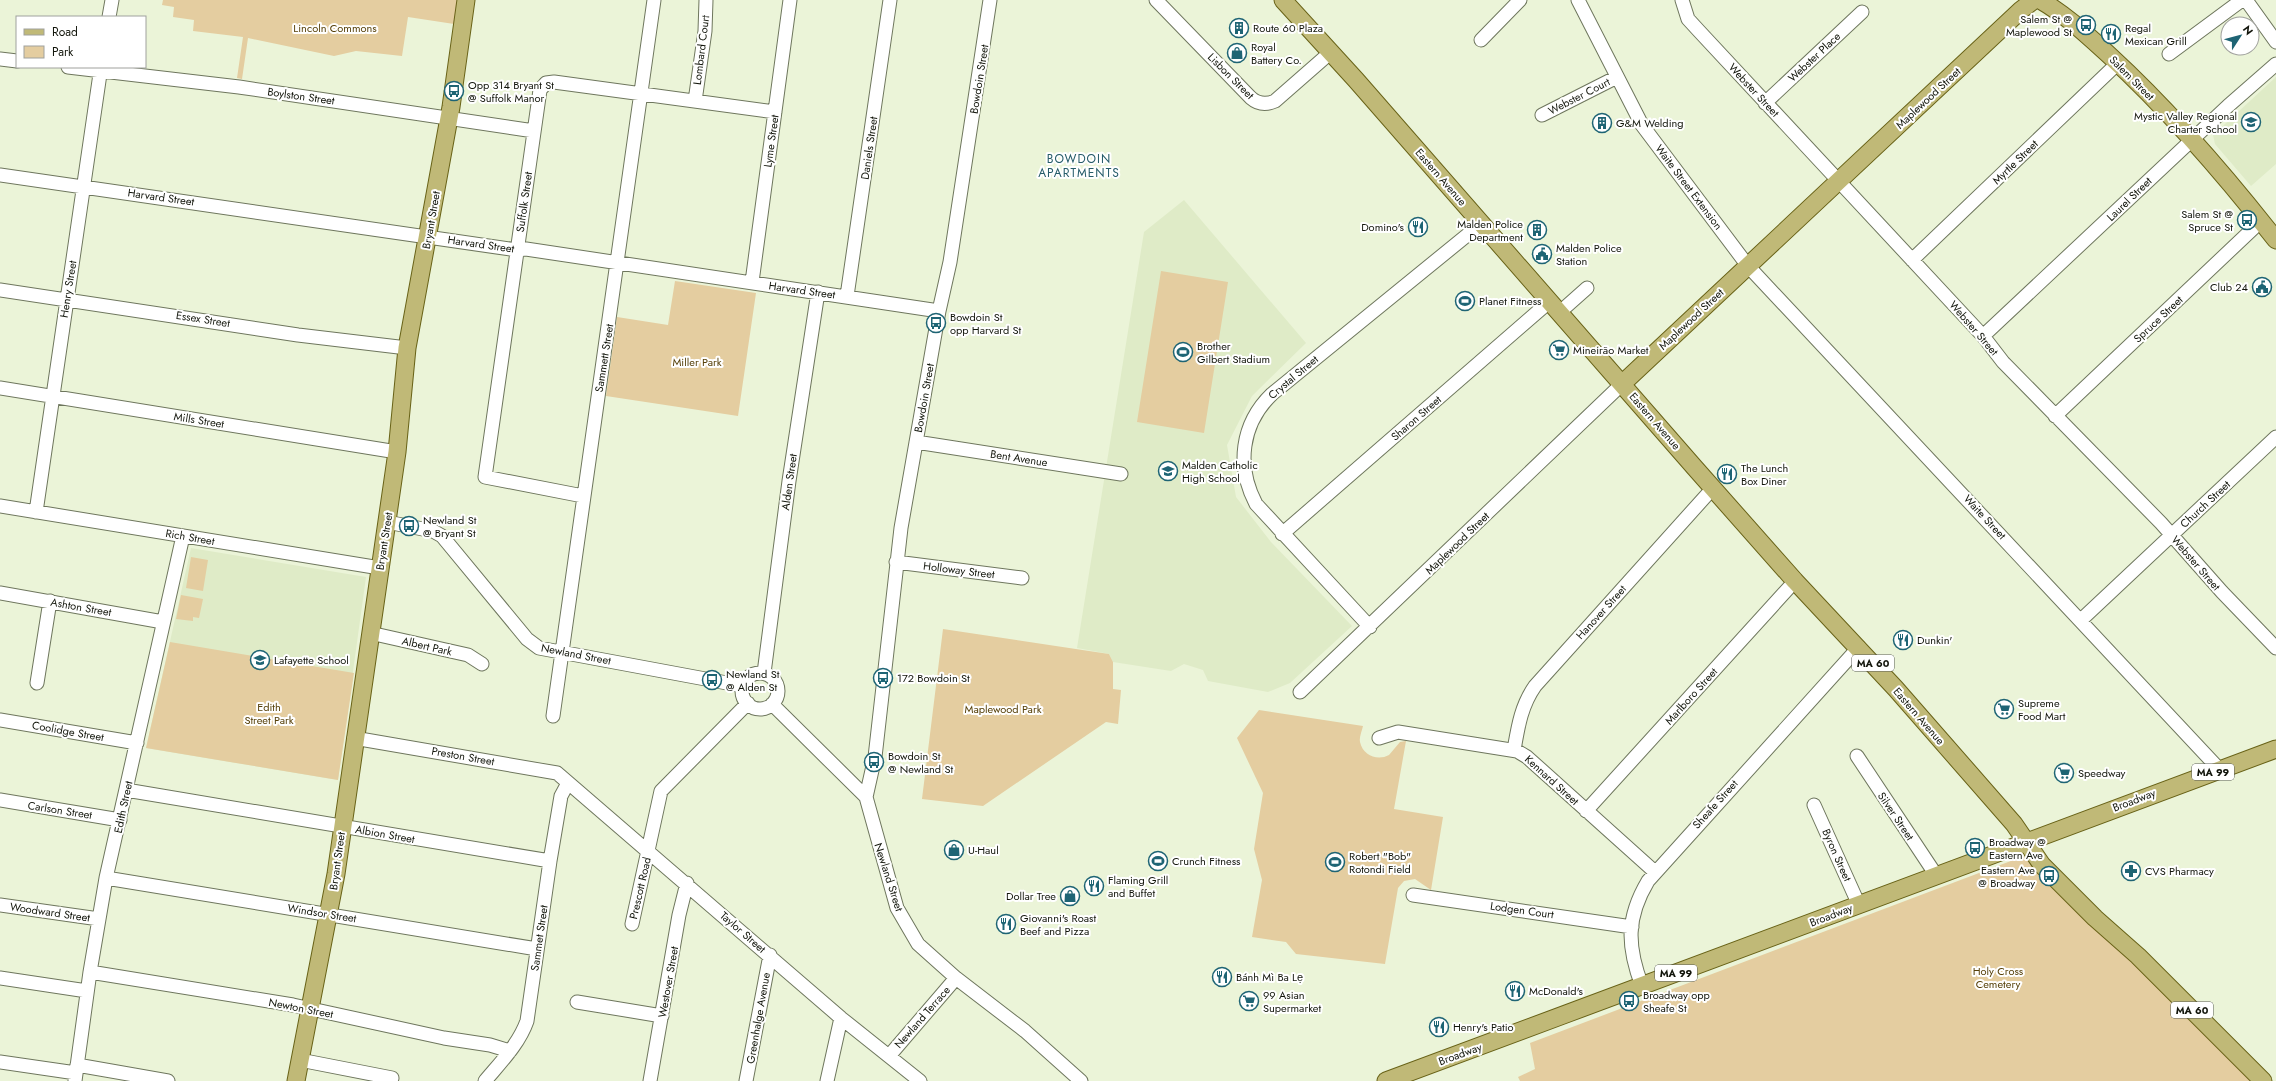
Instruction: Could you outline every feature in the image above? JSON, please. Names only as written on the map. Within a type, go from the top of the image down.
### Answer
[{"type":"main road","name":"Bryant Street","points":[[296,1081],[329,914],[397,452],[407,348],[428,236],[466,0]]},
{"type":"main road","name":"Eastern Avenue","points":[[1282,0],[1331,52],[1482,223],[1795,581],[1859,647],[2027,841],[2045,853],[2100,913],[2120,939],[2263,1081]]},
{"type":"main road","name":"Maplewood Street","points":[[1622,384],[2021,10],[2034,0]]},
{"type":"main road","name":"Salem Street","points":[[2040,0],[2063,14],[2118,63],[2192,140],[2276,240]]},
{"type":"main road","name":"Broadway","points":[[1386,1081],[1859,905],[2167,788],[2276,749]]},
{"type":"street","points":[[109,16],[112,0]]},
{"type":"street","name":"Sammett Street","points":[[553,716],[654,0]]},
{"type":"street","name":"Lombard Court","points":[[694,101],[705,31],[706,0]]},
{"type":"street","name":"Lyme Street","points":[[752,282],[790,0]]},
{"type":"street","name":"Daniels Street","points":[[847,296],[890,0]]},
{"type":"street","name":"Bowdoin Street","points":[[866,797],[875,756],[896,562],[939,311],[950,262],[990,0]]},
{"type":"street","name":"Lisbon Street","points":[[1156,0],[1247,94],[1259,103],[1269,103],[1275,101],[1331,52]]},
{"type":"street","points":[[1481,40],[1520,0]]},
{"type":"street","name":"Waite Street Extension","points":[[1578,0],[1646,132],[1748,266]]},
{"type":"street","name":"Webster Street","points":[[1682,0],[1691,23],[1765,103],[1840,180],[1983,336],[2003,362],[2172,535],[2222,592],[2274,644]]},
{"type":"street","points":[[2168,54],[2242,0]]},
{"type":"street","points":[[2246,0],[2276,42]]},
{"type":"street","name":"Webster Place","points":[[1765,103],[1862,12]]},
{"type":"street","points":[[0,59],[16,61]]},
{"type":"street","name":"Myrtle Street","points":[[1912,260],[2118,63]]},
{"type":"street","name":"Laurel Street","points":[[1983,336],[2192,140],[2276,64]]},
{"type":"street","name":"Boylston Street","points":[[84,68],[239,87],[534,131]]},
{"type":"street","name":"Henry Street","points":[[36,512],[101,69]]},
{"type":"street","name":"Webster Court","points":[[1542,115],[1617,77]]},
{"type":"street","name":"Suffolk Street","points":[[583,496],[485,477],[539,93],[542,87],[548,83],[641,93],[775,112]]},
{"type":"street","name":"Harvard Street","points":[[0,175],[517,250],[618,262],[939,311]]},
{"type":"street","name":"Spruce Street","points":[[2055,416],[2261,221]]},
{"type":"street","name":"Crystal Street","points":[[1370,627],[1282,534],[1256,504],[1246,483],[1243,456],[1247,432],[1256,412],[1276,390],[1482,223]]},
{"type":"street","name":"Waite Street","points":[[1748,266],[2220,770]]},
{"type":"street","name":"Sharon Street","points":[[1282,534],[1555,307],[1587,288]]},
{"type":"street","name":"Essex Street","points":[[0,290],[298,334],[407,348]]},
{"type":"street","name":"Alden Street","points":[[764,673],[789,481],[818,292]]},
{"type":"street","name":"Maplewood Street","points":[[1300,692],[1370,627],[1622,384]]},
{"type":"street","name":"Mills Street","points":[[0,388],[397,452]]},
{"type":"street","name":"Church Street","points":[[2081,620],[2276,437]]},
{"type":"street","name":"Bent Avenue","points":[[916,442],[1121,474]]},
{"type":"street","name":"Hanover Street","points":[[1514,750],[1521,712],[1526,699],[1534,686],[1713,488]]},
{"type":"street","name":"Rich Street","points":[[0,506],[380,568]]},
{"type":"street","name":"Newland Street","points":[[387,522],[439,534],[527,639],[539,648],[743,686]]},
{"type":"street","name":"Edith Street","points":[[76,1073],[87,991],[106,878],[183,536]]},
{"type":"street","name":"Holloway Street","points":[[896,562],[1022,578]]},
{"type":"street","name":"Marlboro Street","points":[[1586,811],[1795,581]]},
{"type":"street","name":"Ashton Street","points":[[0,593],[163,622]]},
{"type":"street","points":[[37,683],[50,601]]},
{"type":"street","name":"Albert Park","points":[[370,633],[468,655],[482,664]]},
{"type":"street","name":"Sheafe Street","points":[[1642,986],[1633,959],[1632,927],[1638,898],[1655,872],[1859,647]]},
{"type":"street","points":[[764,673],[770,675],[777,684],[778,694],[772,704],[760,708],[748,703],[743,695],[743,686],[751,675],[764,673]]},
{"type":"street","points":[[648,852],[661,791],[748,703]]},
{"type":"street","points":[[772,704],[866,797]]},
{"type":"street","name":"Coolidge Street","points":[[0,720],[137,743]]},
{"type":"street","name":"Kennard Street","points":[[1379,738],[1398,732],[1514,750],[1527,757],[1655,872]]},
{"type":"street","name":"Preston Street","points":[[354,738],[552,772],[568,783]]},
{"type":"street","name":"Silver Street","points":[[1857,756],[1936,876]]},
{"type":"street","name":"Taylor Street","points":[[568,783],[648,852],[687,883],[841,1018],[920,1081]]},
{"type":"street","name":"Sammet Street","points":[[485,1081],[510,1051],[524,1031],[527,1021],[561,796],[568,783]]},
{"type":"street","name":"Albion Street","points":[[126,790],[550,861]]},
{"type":"street","name":"Newland Street","points":[[866,797],[880,854],[897,908],[918,944],[956,978],[1025,1031],[1081,1081]]},
{"type":"street","name":"Carlson Street","points":[[0,800],[120,820]]},
{"type":"street","name":"Byron Street","points":[[1814,805],[1859,905]]},
{"type":"street","name":"Prescott Road","points":[[632,924],[648,852]]},
{"type":"street","name":"Windsor Street","points":[[106,878],[537,949]]},
{"type":"street","name":"Westover Street","points":[[650,1081],[679,915],[687,883]]},
{"type":"street","name":"Lodgen Court","points":[[1413,895],[1632,927]]},
{"type":"street","name":"Woodward Street","points":[[0,905],[99,919]]},
{"type":"street","name":"Greenhalge Avenue","points":[[746,1081],[770,955]]},
{"type":"street","name":"Newton Street","points":[[90,972],[310,1008],[444,1038],[490,1045],[510,1051]]},
{"type":"street","points":[[0,978],[87,991]]},
{"type":"street","name":"Newland Terrace","points":[[889,1056],[956,978]]},
{"type":"street","points":[[577,1002],[662,1016]]},
{"type":"street","points":[[827,1081],[841,1018]]},
{"type":"street","points":[[300,1060],[392,1078]]},
{"type":"street","points":[[0,1062],[76,1073],[168,1081]]},
{"type":"shaded area","name":"Mystic Valley Regional Charter School","points":[[2276,77],[2276,164],[2251,186],[2215,144],[2213,135]]},
{"type":"shaded area","name":"Malden Catholic High School","points":[[1184,200],[1306,343],[1252,396],[1227,445],[1236,497],[1271,542],[1352,626],[1290,683],[1268,692],[1208,681],[1203,670],[1184,664],[1171,671],[1113,662],[1109,654],[1077,648],[1144,232]]},
{"type":"shaded area","name":"Lafayette School","points":[[191,548],[366,577],[338,780],[146,748]]},
{"type":"green space","name":"Lincoln Commons","points":[[163,0],[457,0],[454,24],[408,17],[402,56],[356,51],[334,56],[248,38],[242,79],[237,78],[243,37],[193,31],[194,20],[173,17],[174,7],[162,5]]},
{"type":"green space","name":"Brother Gilbert Stadium","points":[[1161,271],[1228,282],[1204,433],[1137,422]]},
{"type":"green space","name":"Miller Park","points":[[675,281],[756,293],[738,416],[606,396],[617,317],[668,325]]},
{"type":"green space","points":[[191,557],[208,560],[203,591],[186,588]]},
{"type":"green space","points":[[181,595],[203,599],[199,618],[193,617],[193,621],[176,619]]},
{"type":"green space","name":"Maplewood Park","points":[[943,629],[1109,654],[1113,662],[1113,689],[1121,690],[1118,724],[1106,722],[983,806],[922,799]]},
{"type":"green space","name":"Edith Street Park","points":[[170,642],[354,673],[338,780],[146,748]]},
{"type":"green space","points":[[1259,710],[1363,726],[1360,738],[1362,747],[1368,754],[1376,757],[1385,757],[1389,755],[1400,742],[1406,741],[1394,809],[1443,817],[1431,890],[1415,879],[1404,881],[1398,888],[1385,964],[1296,954],[1286,942],[1252,937],[1262,880],[1254,849],[1263,793],[1237,738]]},
{"type":"green space","name":"Holy Cross Cemetery","points":[[2024,856],[2252,1081],[1520,1081],[1518,1077],[1535,1069],[1530,1043]]},
{"type":"place","name":"Salem St @ Maplewood St","points":[[2086,25]]},
{"type":"place","name":"Route 60 Plaza","points":[[1239,28]]},
{"type":"place","name":"Regal Mexican Grill","points":[[2111,34]]},
{"type":"place","name":"Royal Battery Co.","points":[[1237,53]]},
{"type":"place","name":"Opp 314 Bryant St @ Suffolk Manor","points":[[454,91]]},
{"type":"place","name":"Mystic Valley Regional Charter School","points":[[2251,122]]},
{"type":"place","name":"G&M Welding","points":[[1602,123]]},
{"type":"place","name":"Salem St @ Spruce St","points":[[2247,220]]},
{"type":"place","name":"Domino's","points":[[1418,227]]},
{"type":"place","name":"Malden Police Department","points":[[1537,230]]},
{"type":"place","name":"Malden Police Station","points":[[1542,254]]},
{"type":"place","name":"Club 24","points":[[2262,287]]},
{"type":"place","name":"Planet Fitness","points":[[1465,301]]},
{"type":"place","name":"Bowdoin St opp Harvard St","points":[[936,323]]},
{"type":"place","name":"Mineirão Market","points":[[1559,350]]},
{"type":"place","name":"Brother Gilbert Stadium","points":[[1183,352]]},
{"type":"place","name":"Malden Catholic High School","points":[[1168,471]]},
{"type":"place","name":"The Lunch Box Diner","points":[[1727,474]]},
{"type":"place","name":"Newland St @ Bryant St","points":[[409,526]]},
{"type":"place","name":"Dunkin'","points":[[1903,640]]},
{"type":"place","name":"Lafayette School","points":[[260,660]]},
{"type":"place","name":"172 Bowdoin St","points":[[883,678]]},
{"type":"place","name":"Newland St @ Alden St","points":[[712,680]]},
{"type":"place","name":"Supreme Food Mart","points":[[2004,709]]},
{"type":"place","name":"Bowdoin St @ Newland St","points":[[874,762]]},
{"type":"place","name":"Speedway","points":[[2064,773]]},
{"type":"place","name":"Broadway @ Eastern Ave","points":[[1975,848]]},
{"type":"place","name":"U-Haul","points":[[954,850]]},
{"type":"place","name":"Crunch Fitness","points":[[1158,861]]},
{"type":"place","name":"Robert \"Bob\" Rotondi Field","points":[[1335,862]]},
{"type":"place","name":"CVS Pharmacy","points":[[2131,871]]},
{"type":"place","name":"Eastern Ave @ Broadway","points":[[2049,876]]},
{"type":"place","name":"Flaming Grill and Buffet","points":[[1094,886]]},
{"type":"place","name":"Dollar Tree","points":[[1070,896]]},
{"type":"place","name":"Giovanni's Roast Beef and Pizza","points":[[1006,924]]},
{"type":"place","name":"Bánh Mì Ba Lẹ","points":[[1222,977]]},
{"type":"place","name":"McDonald's","points":[[1515,991]]},
{"type":"place","name":"99 Asian Supermarket","points":[[1249,1001]]},
{"type":"place","name":"Broadway opp Sheafe St","points":[[1629,1001]]},
{"type":"place","name":"Henry's Patio","points":[[1439,1027]]},
{"type":"district","name":"BOWDOIN APARTMENTS","points":[[1079,166]]}]
